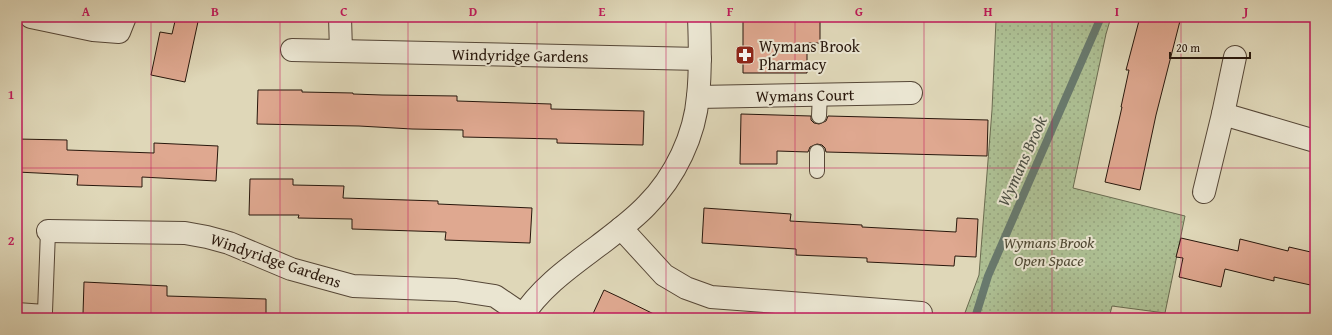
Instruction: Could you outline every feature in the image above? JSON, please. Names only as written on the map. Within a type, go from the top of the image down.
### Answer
[{"type":"street","points":[[31,17],[93,30],[119,32],[126,17]]},
{"type":"street","points":[[340,17],[341,51]]},
{"type":"street","name":"Windyridge Gardens","points":[[48,231],[185,233],[229,243],[291,269],[353,286],[456,290],[495,296],[522,316],[540,293],[560,274],[621,228],[648,205],[664,185],[677,164],[688,139],[698,97],[700,59],[699,17]]},
{"type":"street","name":"Windyridge Gardens","points":[[292,50],[700,59]]},
{"type":"street","points":[[1204,192],[1235,58]]},
{"type":"street","name":"Wymans Court","points":[[698,97],[911,92]]},
{"type":"street","points":[[1223,114],[1315,141]]},
{"type":"street","points":[[621,228],[664,275],[674,282],[698,294],[805,312],[920,313]]},
{"type":"lane","points":[[819,116],[820,94]]},
{"type":"lane","points":[[817,152],[817,171]]},
{"type":"lane","points":[[17,310],[45,312],[48,231]]},
{"type":"green space","name":"Wymans Brook Open Space","points":[[1000,17],[1111,17],[1073,188],[1185,216],[1165,313],[1112,306],[1109,318],[963,318],[979,275],[992,110],[996,20]]},
{"type":"building","points":[[176,17],[199,17],[185,82],[151,75],[160,32],[172,34]]},
{"type":"building","points":[[743,17],[820,17],[820,43],[807,43],[807,73],[743,73]]},
{"type":"building","points":[[1140,17],[1181,17],[1156,115],[1140,190],[1105,182],[1129,70],[1126,70]]},
{"type":"building","points":[[258,90],[302,90],[302,92],[353,94],[457,96],[457,101],[551,104],[551,109],[644,111],[643,145],[557,143],[557,139],[463,137],[463,130],[257,124]]},
{"type":"building","points":[[741,114],[811,116],[811,120],[814,123],[819,124],[826,121],[828,116],[988,120],[987,156],[826,152],[822,145],[817,144],[810,147],[808,152],[777,151],[777,164],[740,164]]},
{"type":"building","points":[[17,139],[67,140],[67,150],[154,153],[154,143],[218,146],[216,181],[142,177],[142,187],[77,185],[78,175],[17,172]]},
{"type":"building","points":[[250,179],[293,179],[293,185],[344,186],[343,198],[438,201],[438,204],[532,208],[530,243],[445,240],[446,232],[352,229],[352,219],[298,218],[299,215],[249,215]]},
{"type":"building","points":[[704,208],[791,214],[790,221],[862,225],[862,227],[956,232],[957,218],[978,219],[976,257],[955,256],[954,266],[867,262],[867,258],[796,255],[796,249],[702,243]]},
{"type":"building","points":[[1181,238],[1238,251],[1240,239],[1288,251],[1289,247],[1315,253],[1315,286],[1274,277],[1274,281],[1225,269],[1221,287],[1179,277],[1183,258],[1176,257]]},
{"type":"building","points":[[84,282],[167,286],[167,296],[266,299],[266,318],[177,318],[83,314]]},
{"type":"building","points":[[604,290],[619,297],[662,318],[591,318]]},
{"type":"waterway","name":"Wymans Brook","points":[[975,318],[988,276],[1101,17]]},
{"type":"place","name":"Wymans Brook Pharmacy","points":[[745,55]]}]
